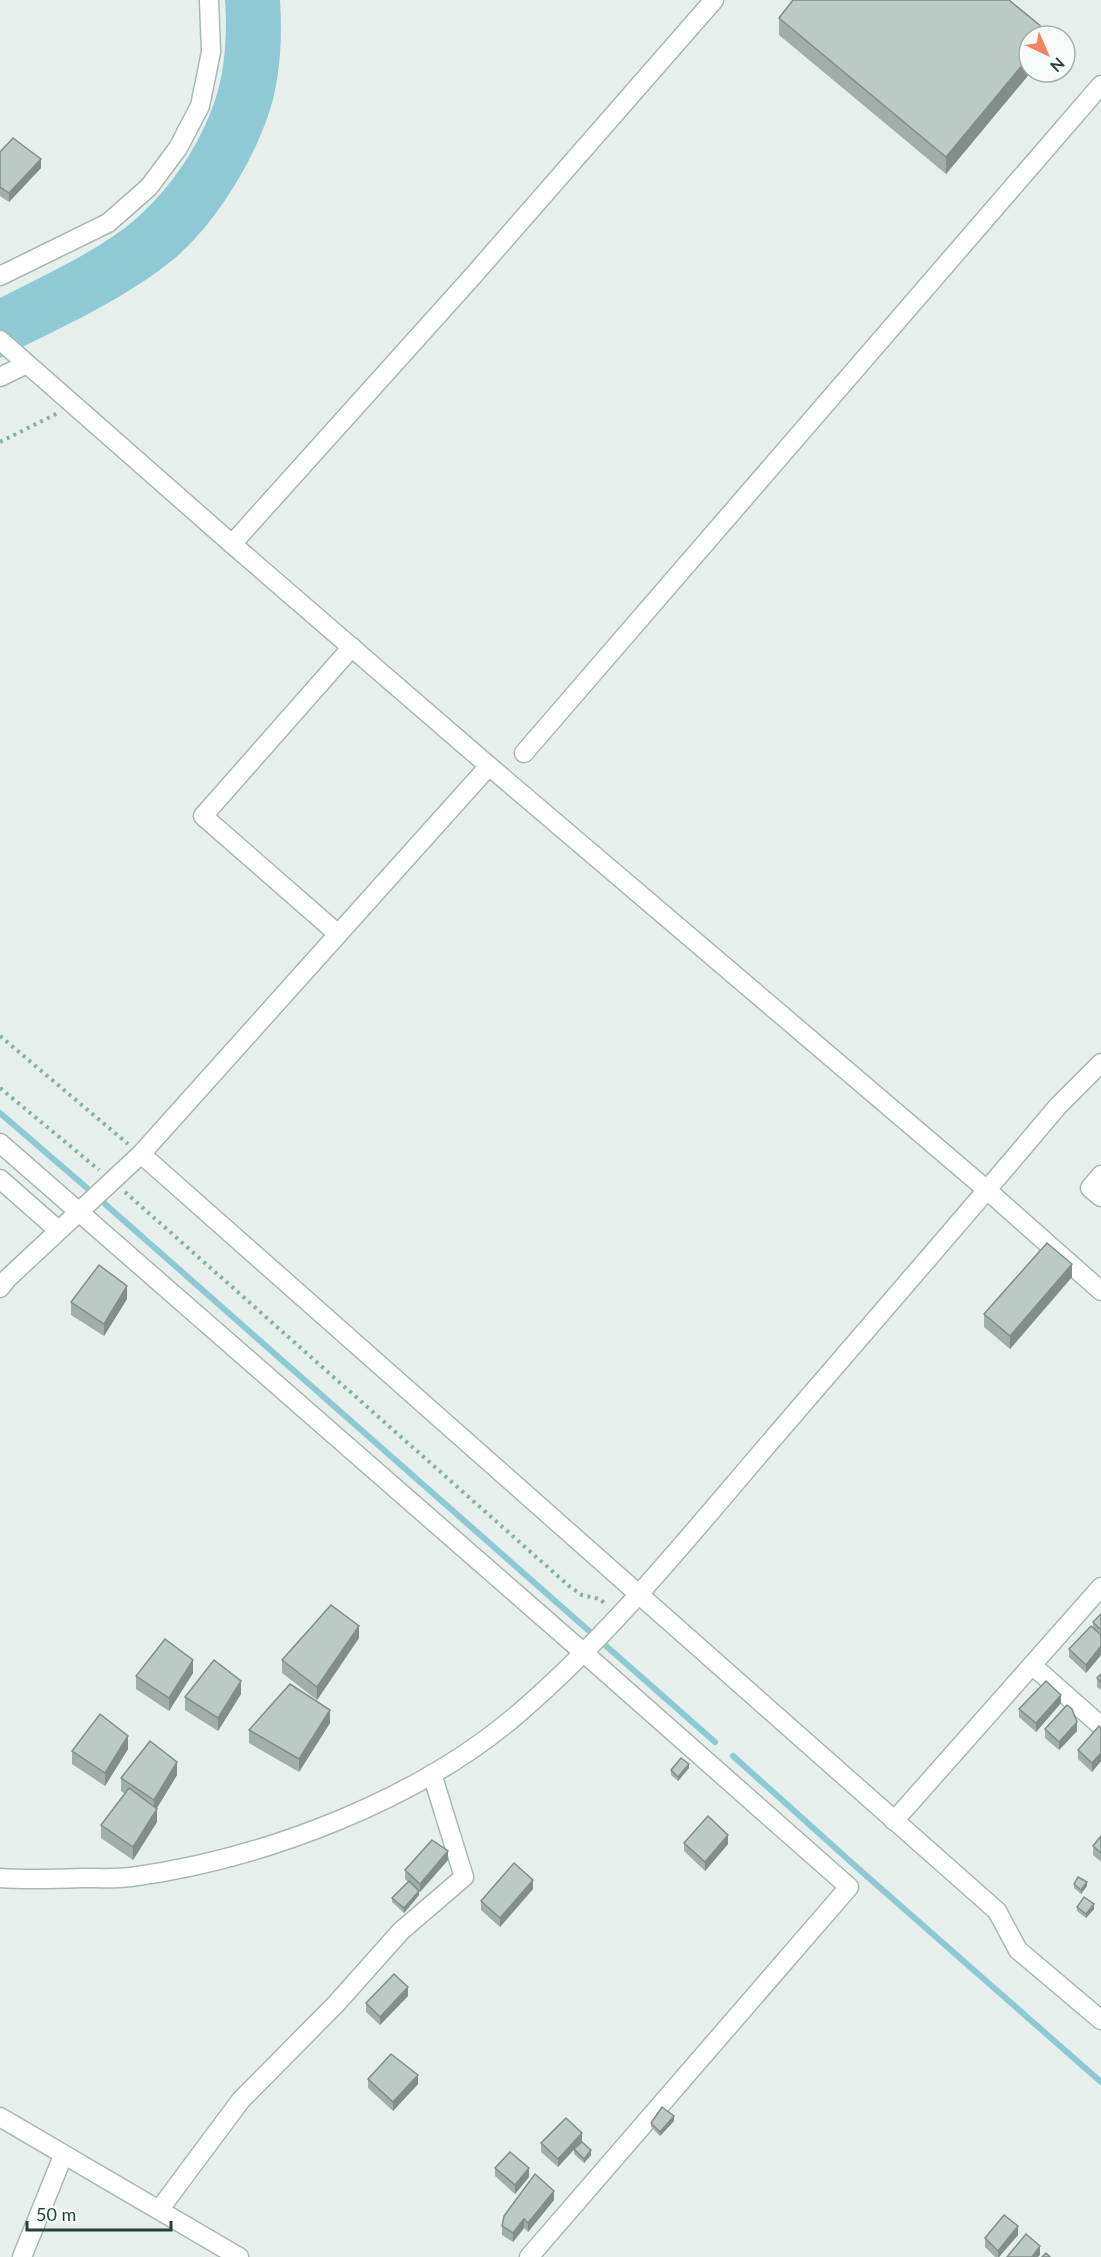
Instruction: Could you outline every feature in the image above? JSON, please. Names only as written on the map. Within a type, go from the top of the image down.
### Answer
[{"type":"street","points":[[0,276],[108,223],[149,187],[178,148],[200,106],[211,52],[209,0]]},
{"type":"street","points":[[232,544],[472,277],[714,0]]},
{"type":"street","points":[[524,753],[1101,85]]},
{"type":"street","points":[[0,340],[352,648],[987,1190],[1101,1291]]},
{"type":"street","points":[[0,377],[25,362]]},
{"type":"street","points":[[338,934],[203,816],[352,648]]},
{"type":"street","points":[[0,1288],[58,1230],[141,1155],[489,766]]},
{"type":"street","points":[[0,1878],[18,1880],[128,1877],[227,1858],[326,1825],[408,1788],[475,1747],[516,1715],[586,1650],[639,1594],[1058,1106],[1101,1063]]},
{"type":"street","points":[[0,1143],[586,1650],[849,1887],[529,2257]]},
{"type":"street","points":[[141,1155],[997,1911],[1018,1950],[1101,2020]]},
{"type":"street","points":[[1101,1175],[1090,1188],[1101,1197]]},
{"type":"street","points":[[0,1179],[58,1230]]},
{"type":"street","points":[[894,1821],[1101,1587]]},
{"type":"street","points":[[1032,1665],[1101,1726]]},
{"type":"street","points":[[159,2210],[241,2100],[336,2004],[401,1931],[464,1877],[432,1774]]},
{"type":"street","points":[[0,2117],[63,2156],[239,2257]]},
{"type":"street","points":[[22,2257],[63,2156]]},
{"type":"path","points":[[0,442],[75,404]]},
{"type":"path","points":[[0,1036],[141,1155]]},
{"type":"path","points":[[0,1088],[112,1181],[569,1586],[582,1595],[600,1599],[617,1618]]},
{"type":"water","points":[[225,0],[280,0],[281,12],[280,60],[274,95],[259,140],[234,186],[219,209],[187,247],[151,276],[88,314],[0,358],[0,298],[72,261],[123,229],[153,203],[180,170],[202,133],[217,93],[222,73],[226,36]]},
{"type":"building","points":[[793,0],[1009,0],[1038,24],[1017,24],[1017,71],[946,157],[779,18]]},
{"type":"building","points":[[13,138],[41,159],[9,193],[0,187],[0,152]]},
{"type":"building","points":[[1047,1243],[1072,1264],[1010,1336],[984,1314]]},
{"type":"building","points":[[99,1265],[127,1286],[104,1324],[71,1302]]},
{"type":"building","points":[[331,1605],[359,1626],[317,1687],[282,1660]]},
{"type":"building","points":[[1101,1614],[1101,1630],[1093,1622]]},
{"type":"building","points":[[1091,1626],[1101,1635],[1101,1646],[1086,1665],[1069,1649]]},
{"type":"building","points":[[165,1639],[193,1660],[169,1698],[136,1676]]},
{"type":"building","points":[[214,1660],[241,1681],[218,1718],[185,1697]]},
{"type":"building","points":[[1046,1681],[1061,1695],[1036,1723],[1019,1709]]},
{"type":"building","points":[[290,1684],[330,1710],[299,1759],[249,1730]]},
{"type":"building","points":[[1067,1705],[1072,1709],[1077,1722],[1059,1742],[1045,1729]]},
{"type":"building","points":[[100,1714],[128,1736],[105,1773],[72,1751]]},
{"type":"building","points":[[1099,1726],[1101,1728],[1101,1753],[1092,1763],[1078,1750]]},
{"type":"building","points":[[150,1741],[177,1762],[154,1800],[121,1778]]},
{"type":"building","points":[[681,1758],[689,1764],[678,1777],[671,1770]]},
{"type":"building","points":[[129,1788],[157,1809],[133,1847],[101,1825]]},
{"type":"building","points":[[708,1816],[728,1835],[705,1862],[684,1843]]},
{"type":"building","points":[[1101,1836],[1101,1853],[1093,1846]]},
{"type":"building","points":[[432,1840],[448,1851],[420,1884],[405,1870]]},
{"type":"building","points":[[514,1863],[533,1880],[500,1918],[481,1901]]},
{"type":"building","points":[[1078,1877],[1087,1882],[1081,1890],[1074,1884]]},
{"type":"building","points":[[409,1881],[419,1891],[404,1908],[392,1898]]},
{"type":"building","points":[[1084,1897],[1094,1904],[1086,1914],[1077,1907]]},
{"type":"building","points":[[394,1974],[408,1987],[380,2017],[366,2003]]},
{"type":"building","points":[[391,2054],[418,2075],[393,2102],[368,2079]]},
{"type":"building","points":[[662,2107],[674,2116],[660,2132],[651,2123]]},
{"type":"building","points":[[566,2118],[582,2133],[558,2159],[541,2143]]},
{"type":"building","points":[[582,2142],[591,2150],[584,2159],[574,2149]]},
{"type":"building","points":[[510,2152],[529,2168],[515,2185],[495,2168]]},
{"type":"building","points":[[535,2174],[554,2191],[528,2223],[524,2219],[513,2233],[502,2226],[504,2216]]},
{"type":"building","points":[[1004,2215],[1018,2226],[998,2251],[985,2238]]},
{"type":"building","points":[[1026,2234],[1040,2246],[1032,2257],[1007,2257]]},
{"type":"waterway","points":[[0,1113],[87,1188]]},
{"type":"waterway","points":[[105,1204],[715,1742]]},
{"type":"waterway","points":[[733,1756],[1101,2082]]}]
